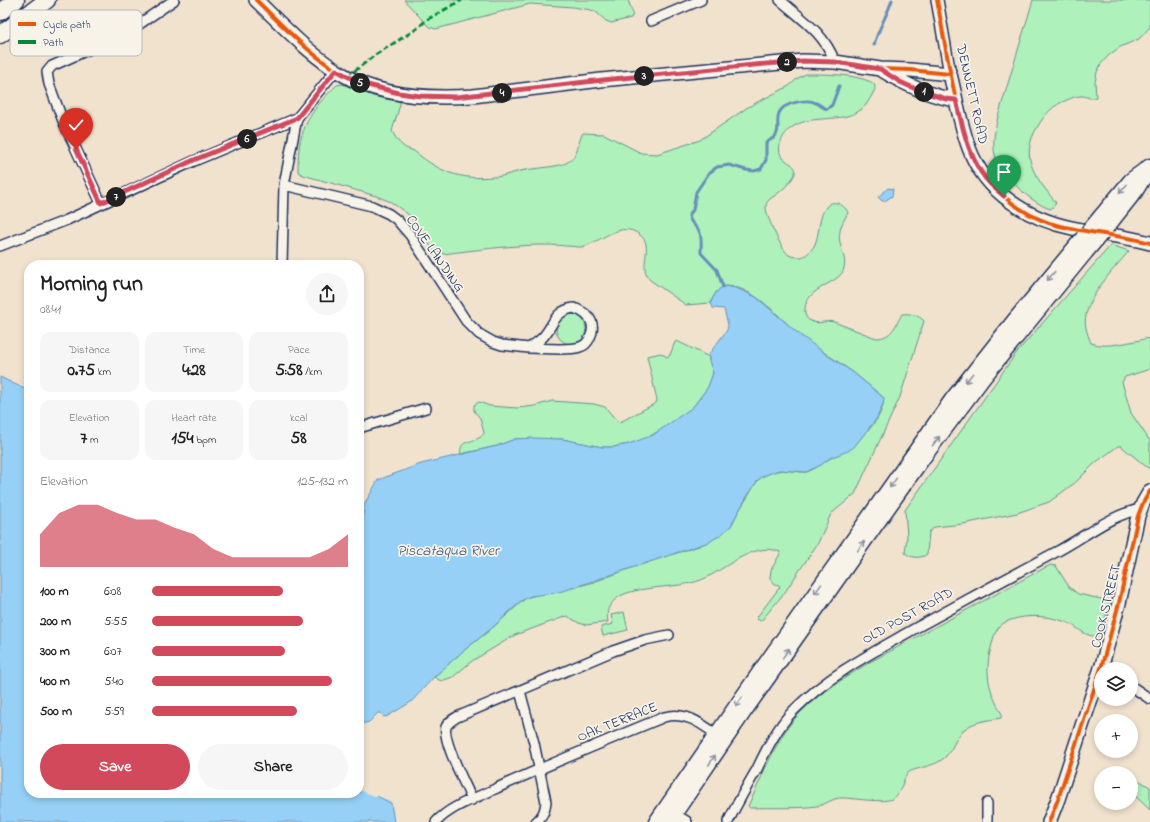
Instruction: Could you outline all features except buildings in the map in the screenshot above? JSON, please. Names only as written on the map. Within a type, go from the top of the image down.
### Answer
[{"type":"highway","points":[[0,12],[16,0]]},
{"type":"highway","points":[[34,10],[47,0]]},
{"type":"highway","points":[[0,35],[10,28]]},
{"type":"main road","points":[[256,0],[307,48],[336,70],[360,83],[399,93],[420,96],[456,97],[603,80],[803,61],[835,62],[880,69],[950,74]]},
{"type":"main road","points":[[880,69],[900,82],[918,90],[946,99],[956,100]]},
{"type":"main road","name":"DENNETT ROAD","points":[[950,74],[969,148],[978,167],[987,180],[1004,196],[1018,207],[1049,223],[1073,229],[1150,243]]},
{"type":"main road","points":[[674,817],[721,737],[953,398],[1013,322],[1081,249],[1106,219],[1131,180],[1150,167]]},
{"type":"main road","points":[[1141,509],[1150,491]]},
{"type":"main road","name":"COOK STREET","points":[[1106,662],[1141,509]]},
{"type":"main road","name":"COOK STREET","points":[[1049,822],[1094,698]]},
{"type":"main road","points":[[656,822],[674,817],[721,737]]},
{"type":"street","points":[[142,22],[174,0]]},
{"type":"street","points":[[651,21],[701,0]]},
{"type":"street","points":[[780,0],[820,35],[828,45],[835,62]]},
{"type":"street","name":"DENNETT ROAD","points":[[937,0],[950,74]]},
{"type":"street","points":[[76,56],[52,66],[47,72],[49,84],[63,121],[101,203]]},
{"type":"street","points":[[282,260],[284,185],[297,118],[336,70]]},
{"type":"street","points":[[0,246],[67,220],[194,160],[297,118]]},
{"type":"street","name":"COVE LANDING","points":[[284,185],[372,206],[389,214],[397,220],[410,235],[466,321],[479,334],[493,342],[510,347],[529,348],[580,347],[589,339],[592,325],[586,315],[580,310],[574,308],[567,309],[555,317],[549,329],[542,338],[529,348]]},
{"type":"street","points":[[364,427],[426,408]]},
{"type":"street","name":"OLD POST ROAD","points":[[728,822],[765,752],[783,723],[793,711],[822,685],[869,655],[1074,542],[1110,520],[1125,513],[1141,509]]},
{"type":"street","points":[[472,800],[450,750],[445,732],[447,726],[452,720],[623,648],[645,640],[669,635]]},
{"type":"street","points":[[520,691],[534,743],[546,802],[542,817],[536,822]]},
{"type":"street","points":[[1138,691],[1150,699]]},
{"type":"street","name":"OAK TERRACE","points":[[436,822],[448,812],[540,769],[611,738],[669,716],[680,715],[690,718],[721,737]]},
{"type":"street","points":[[987,803],[987,822]]},
{"type":"green space","points":[[404,0],[628,0],[633,14],[631,18],[611,23],[591,10],[573,7],[530,4],[436,29],[429,27]]},
{"type":"green space","points":[[1033,0],[1150,0],[1150,27],[1139,39],[1120,47],[1109,55],[1101,64],[1097,72],[1095,82],[1096,97],[1092,98],[1077,96],[1058,104],[1050,110],[1032,137],[1030,158],[1032,167],[1036,176],[1056,203],[1050,209],[1025,194],[1017,187],[998,163],[994,146],[997,120]]},
{"type":"green space","points":[[806,74],[856,77],[871,82],[875,88],[866,105],[858,112],[849,116],[818,119],[799,124],[790,129],[784,135],[780,143],[781,155],[794,166],[795,171],[790,181],[781,191],[769,200],[766,207],[773,229],[786,252],[792,256],[801,257],[805,256],[810,251],[816,241],[822,214],[830,204],[839,204],[847,210],[848,213],[843,221],[839,238],[845,261],[843,271],[840,276],[821,288],[809,298],[806,305],[806,317],[810,321],[834,322],[876,338],[889,334],[895,327],[902,314],[914,315],[924,321],[900,397],[855,494],[831,514],[818,543],[785,592],[761,621],[757,619],[757,617],[780,587],[770,578],[771,570],[780,552],[770,549],[750,553],[710,576],[692,583],[645,589],[625,594],[617,598],[610,606],[607,615],[608,622],[586,625],[567,616],[515,635],[472,661],[453,677],[441,681],[434,677],[526,598],[539,594],[554,593],[594,582],[639,565],[699,546],[719,536],[731,526],[758,480],[770,473],[778,471],[787,470],[807,472],[840,453],[857,441],[872,426],[882,408],[884,398],[854,373],[801,336],[759,299],[739,288],[726,286],[717,291],[711,303],[686,305],[650,280],[645,269],[646,245],[640,235],[633,231],[618,231],[581,247],[538,245],[490,248],[443,254],[434,251],[409,215],[391,202],[376,196],[303,175],[298,172],[298,155],[301,139],[307,122],[323,99],[337,85],[342,84],[376,97],[400,101],[392,131],[403,146],[414,151],[435,166],[445,171],[465,177],[476,178],[502,176],[523,170],[554,166],[568,162],[576,153],[583,133],[604,134],[641,153],[657,154],[700,140],[748,107],[789,86],[798,78]]},
{"type":"green space","points":[[1111,245],[1129,251],[1107,277],[1093,297],[1088,308],[1086,318],[1087,334],[1091,343],[1097,345],[1120,344],[1150,338],[1150,369],[1125,377],[1122,382],[1131,413],[1150,441],[1150,468],[1148,468],[1121,446],[1118,446],[1095,463],[1076,482],[1049,502],[1017,513],[963,524],[935,527],[929,532],[927,554],[925,556],[913,557],[907,555],[905,553],[907,536],[905,510],[1017,352]]},
{"type":"green space","points":[[571,314],[582,318],[586,329],[582,340],[571,344],[560,340],[556,329],[560,318]]},
{"type":"green space","points":[[677,341],[709,357],[713,370],[712,377],[708,387],[693,407],[669,425],[645,439],[613,447],[602,447],[562,439],[515,439],[497,446],[461,454],[462,445],[481,437],[484,433],[480,418],[474,411],[474,405],[479,402],[490,406],[517,408],[535,406],[552,401],[594,404],[605,407],[617,421],[620,422],[656,403],[657,400],[647,356],[661,353],[667,357],[670,355],[675,342]]},
{"type":"green space","points":[[1050,565],[1056,566],[1069,587],[1078,594],[1106,600],[1109,604],[1101,634],[1091,636],[1066,622],[1039,616],[1018,618],[1000,626],[993,639],[988,663],[988,672],[993,697],[1002,714],[1001,718],[978,722],[966,728],[962,731],[951,750],[944,758],[937,763],[909,772],[897,795],[890,800],[877,801],[839,798],[820,805],[809,807],[750,808],[748,806],[779,741],[792,722],[809,704],[870,662]]},
{"type":"green space","points":[[624,612],[628,630],[603,636],[601,627],[613,624],[611,615]]},
{"type":"green space","points":[[1138,780],[1150,787],[1150,810],[1138,799]]},
{"type":"water","points":[[888,188],[893,189],[892,196],[885,201],[882,201],[878,197]]},
{"type":"water","name":"Piscataqua River","points":[[725,286],[736,288],[756,297],[799,334],[854,373],[884,398],[877,418],[854,447],[830,458],[821,465],[806,472],[779,470],[763,476],[751,490],[731,526],[709,542],[566,590],[531,596],[521,601],[491,629],[434,677],[411,702],[388,716],[384,717],[381,713],[378,713],[369,722],[364,724],[364,505],[378,480],[421,464],[497,446],[515,439],[562,439],[602,447],[613,447],[629,444],[653,435],[693,407],[708,387],[713,373],[709,361],[709,354],[727,330],[728,325],[724,309],[713,308],[711,303],[716,293]]},
{"type":"water","points":[[0,377],[24,389],[24,798],[364,798],[364,784],[377,796],[391,803],[394,822],[0,822]]},
{"type":"pier","points":[[364,782],[378,794],[377,797],[364,792]]},
{"type":"waterway","points":[[874,45],[892,0]]},
{"type":"waterway","points":[[723,287],[717,270],[701,253],[700,233],[689,218],[689,215],[693,210],[696,192],[709,173],[717,167],[729,165],[746,170],[754,171],[761,169],[766,160],[766,143],[774,138],[777,133],[778,116],[781,109],[790,104],[801,101],[812,102],[827,109],[832,105],[839,86]]},
{"type":"marked path","points":[[347,77],[375,55],[415,30],[428,19],[462,0]]},
{"type":"cycle path","points":[[256,0],[286,30],[330,67],[357,82],[372,88],[406,95],[440,97],[473,96],[601,80],[803,61],[835,62],[880,69],[950,74]]},
{"type":"cycle path","points":[[937,0],[953,85],[967,141],[979,168],[995,188],[1015,205],[1049,223],[1150,243]]},
{"type":"cycle path","points":[[880,69],[916,89],[936,96],[956,100]]},
{"type":"cycle path","points":[[1049,822],[1102,665],[1119,603],[1138,516],[1150,491]]},
{"type":"route","points":[[76,149],[101,203],[161,177],[194,160],[297,118],[336,70],[360,83],[399,93],[420,96],[456,97],[494,94],[603,80],[754,65],[803,61],[835,62],[880,69],[900,82],[918,90],[946,99],[956,100],[972,156],[987,180],[1004,196]]}]
